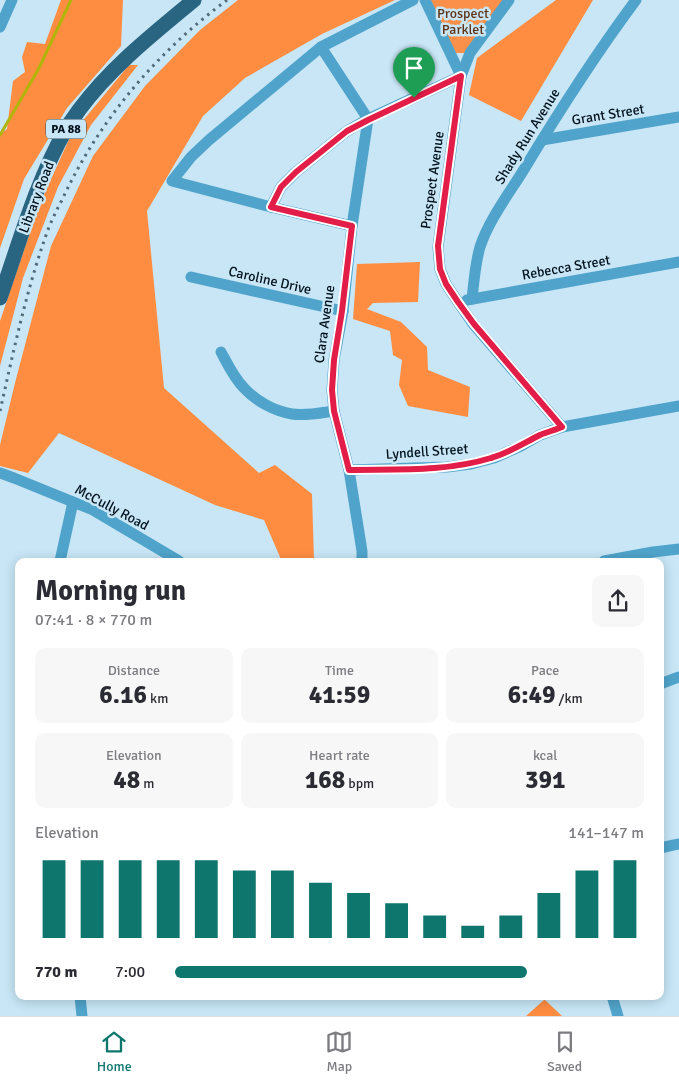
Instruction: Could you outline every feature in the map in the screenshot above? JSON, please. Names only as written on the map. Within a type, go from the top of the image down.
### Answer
[{"type":"main road","name":"Library Road","points":[[0,298],[36,191],[67,127],[105,78],[123,60],[194,0]]},
{"type":"street","points":[[0,27],[12,0]]},
{"type":"street","points":[[352,226],[172,181],[191,157],[209,140],[321,47],[413,0]]},
{"type":"street","points":[[271,207],[281,187],[296,172],[347,131],[461,76],[424,0]]},
{"type":"street","name":"Prospect Avenue","points":[[510,0],[470,52],[461,76],[438,246],[440,269],[446,284],[474,324],[562,427]]},
{"type":"street","name":"Shady Run Avenue","points":[[472,299],[480,247],[488,227],[595,58],[636,0]]},
{"type":"street","points":[[321,47],[368,120]]},
{"type":"street","name":"Grant Street","points":[[542,140],[679,117]]},
{"type":"street","name":"Clara Avenue","points":[[362,558],[349,470],[334,411],[332,376],[368,120]]},
{"type":"street","name":"Rebecca Street","points":[[458,302],[679,262]]},
{"type":"street","name":"Caroline Drive","points":[[191,277],[342,311]]},
{"type":"street","points":[[221,352],[234,376],[244,389],[272,408],[292,414],[306,415],[334,411]]},
{"type":"street","name":"Lyndell Street","points":[[349,470],[447,468],[471,464],[494,458],[540,435],[562,427],[679,406]]},
{"type":"street","name":"McCully Road","points":[[0,473],[92,510],[174,558]]},
{"type":"street","points":[[61,558],[73,502]]},
{"type":"street","points":[[620,558],[679,549]]},
{"type":"street","points":[[664,683],[679,677]]},
{"type":"street","points":[[664,847],[679,844]]},
{"type":"street","points":[[80,1000],[82,1016]]},
{"type":"street","points":[[613,1000],[618,1016]]},
{"type":"green space","name":"Prospect Parklet","points":[[429,0],[503,0],[465,53],[456,53]]},
{"type":"shaded area","points":[[61,0],[123,0],[121,46],[67,108],[24,179],[0,248],[0,134],[7,129],[13,81],[25,72],[22,57],[27,42],[45,44]]},
{"type":"shaded area","points":[[238,0],[395,0],[322,34],[245,78],[203,116],[147,211],[164,388],[259,473],[275,465],[312,494],[314,558],[280,558],[264,520],[215,505],[59,433],[28,473],[0,466],[0,445],[51,246],[93,156],[145,86],[200,30]]},
{"type":"shaded area","points":[[556,0],[593,0],[521,121],[469,95],[477,58]]},
{"type":"shaded area","points":[[129,65],[138,65],[91,125],[58,187],[23,278],[0,366],[0,321],[39,206],[71,135]]},
{"type":"shaded area","points":[[420,262],[418,302],[373,303],[367,309],[401,322],[427,347],[428,370],[470,387],[468,417],[408,406],[399,385],[402,360],[393,355],[390,331],[353,319],[357,264]]},
{"type":"shaded area","points":[[544,1000],[562,1016],[526,1016]]},
{"type":"waterway","points":[[0,135],[38,70],[71,0]]},
{"type":"railway","points":[[0,411],[22,318],[41,250],[52,220],[77,171],[112,115],[132,90],[177,42],[227,0]]},
{"type":"route","points":[[461,76],[438,246],[440,269],[446,284],[474,324],[562,427],[540,435],[494,458],[471,464],[447,468],[349,470],[334,411],[332,376],[352,226],[271,207],[281,187],[296,172],[347,131],[414,98],[461,76]]}]
